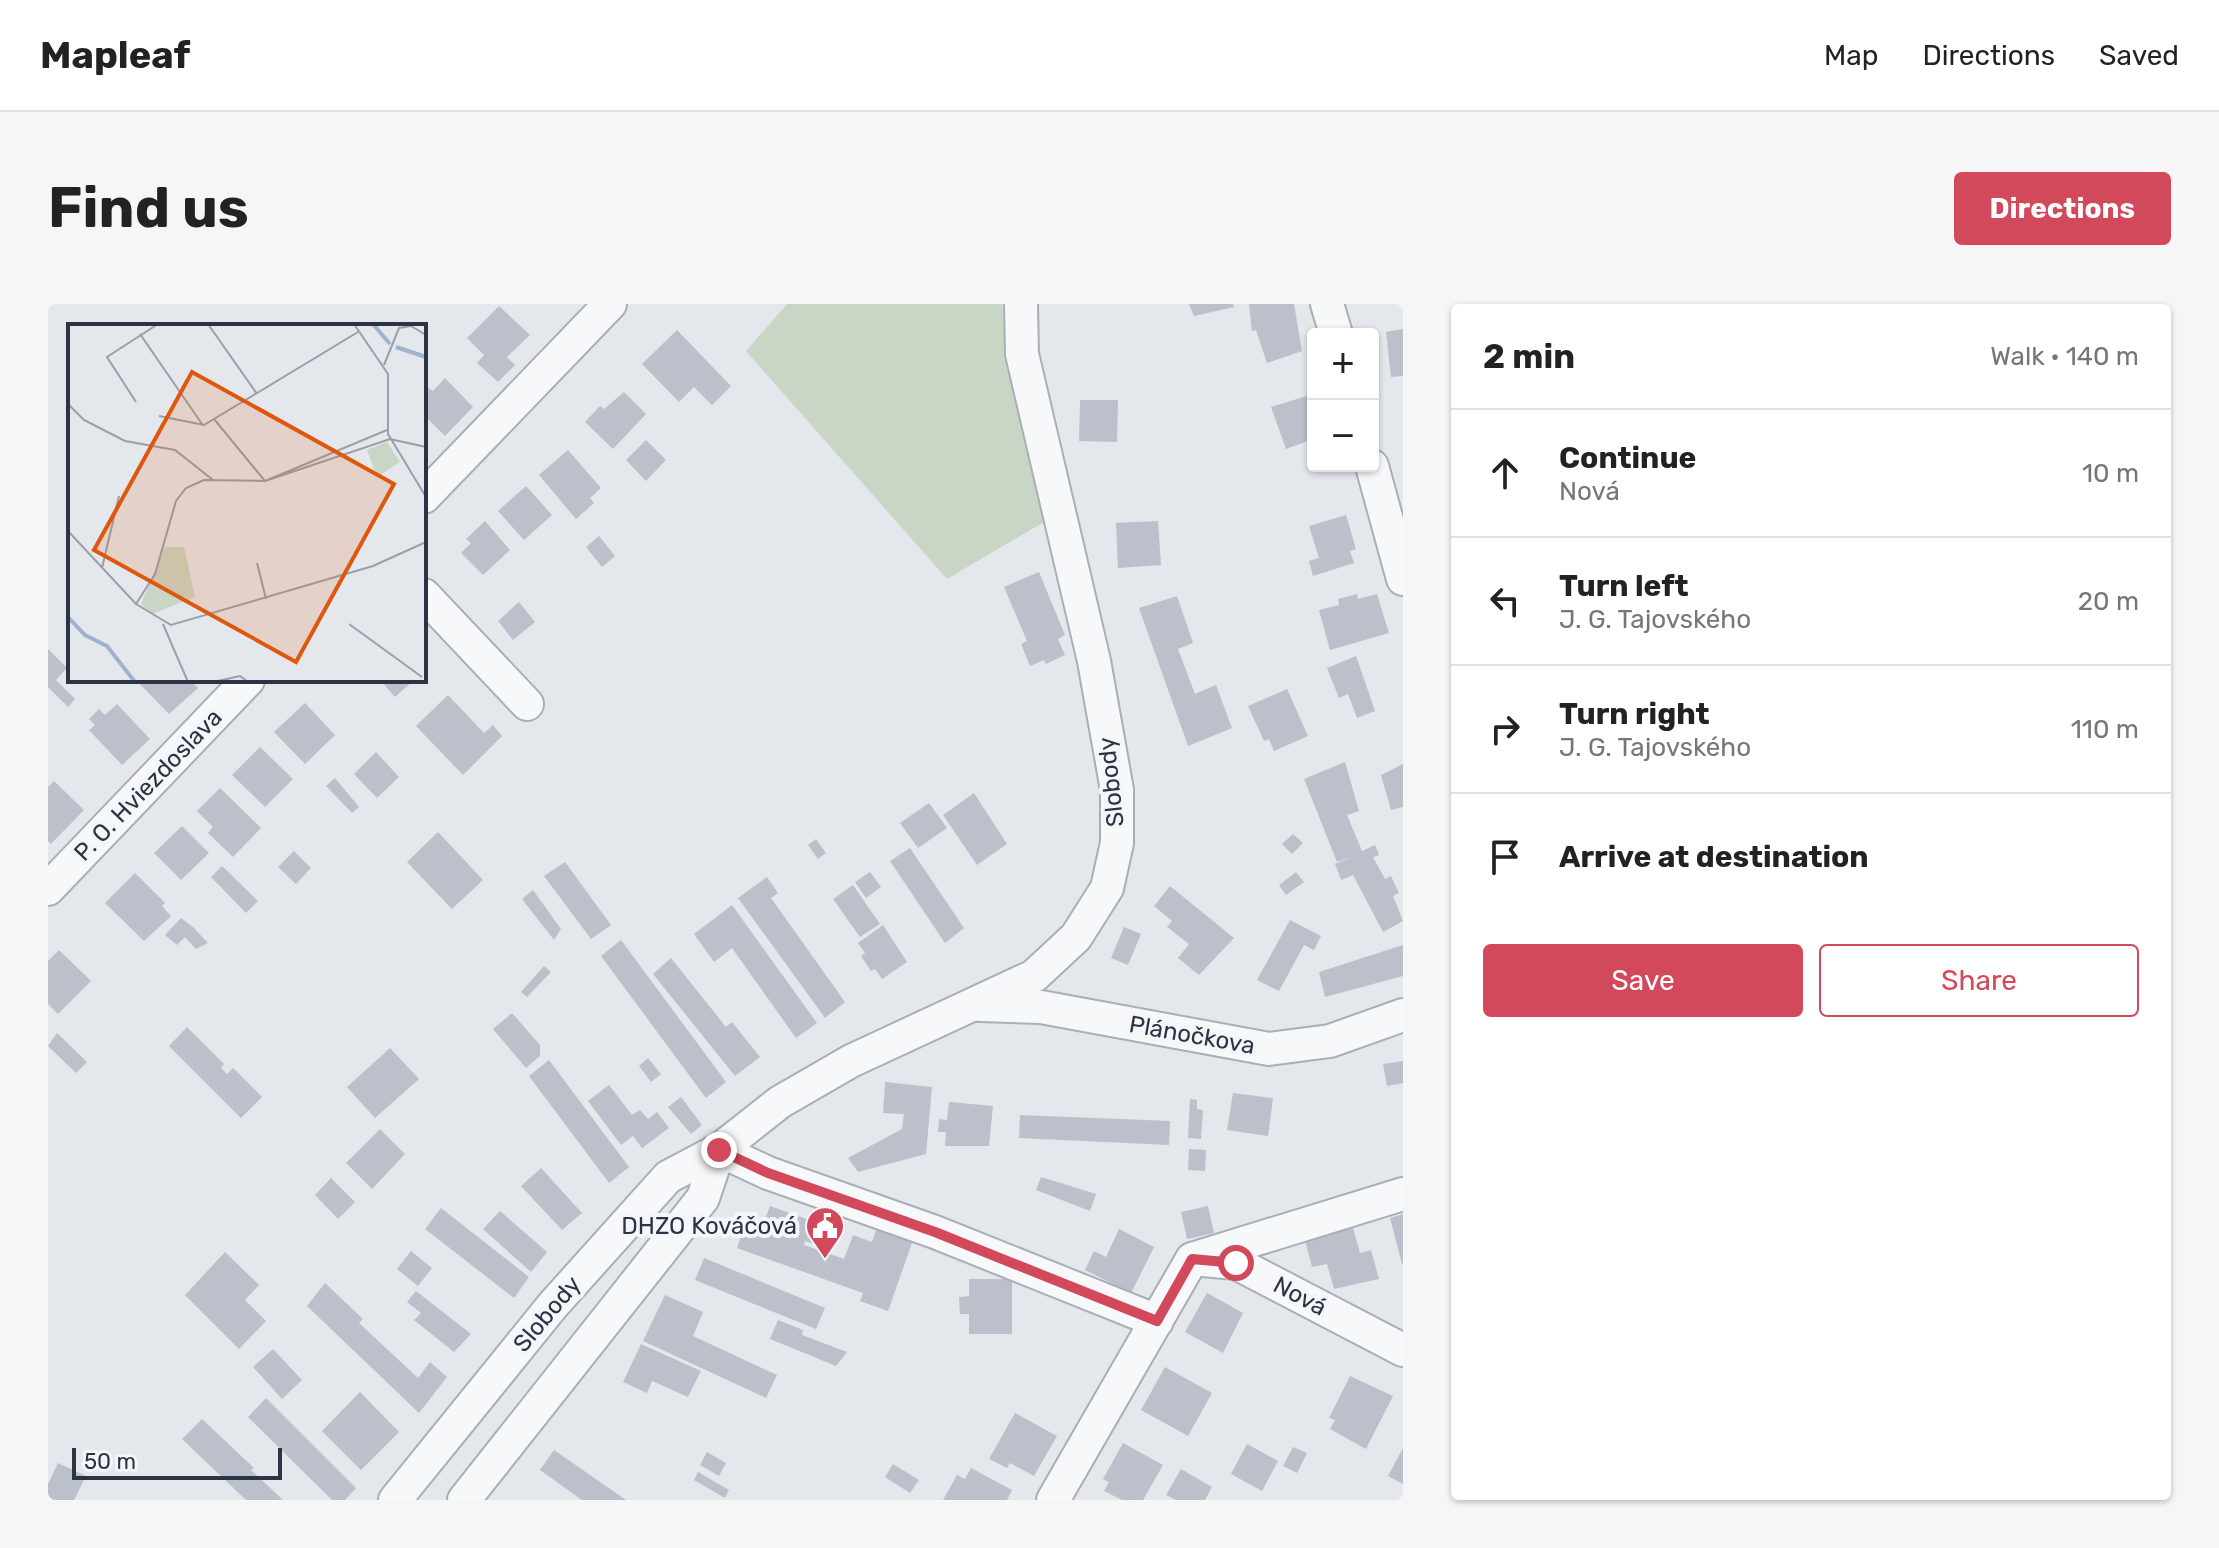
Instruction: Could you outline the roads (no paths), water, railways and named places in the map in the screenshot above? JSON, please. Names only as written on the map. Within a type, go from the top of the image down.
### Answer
[{"type":"street","points":[[426,495],[610,304]]},
{"type":"street","name":"Slobody","points":[[395,1500],[553,1305],[668,1177],[719,1150],[780,1102],[838,1068],[1034,976],[1076,937],[1107,888],[1117,843],[1117,790],[1094,661],[1022,354],[1021,304]]},
{"type":"street","points":[[1327,304],[1334,328]]},
{"type":"street","points":[[1374,472],[1403,579]]},
{"type":"street","points":[[426,597],[527,704]]},
{"type":"street","name":"P. O. Hviezdoslava","points":[[48,889],[246,682]]},
{"type":"street","name":"Plánočkova","points":[[977,1005],[1041,1007],[1269,1049],[1330,1041],[1403,1015]]},
{"type":"street","points":[[719,1150],[768,1173],[935,1232],[1157,1321]]},
{"type":"street","name":"Slobody","points":[[464,1500],[703,1198],[719,1150]]},
{"type":"street","points":[[1053,1500],[1192,1259],[1403,1194]]},
{"type":"street","name":"Nová","points":[[1192,1259],[1236,1263],[1403,1350]]},
{"type":"place","name":"DHZO Kováčová","points":[[825,1260]]}]
